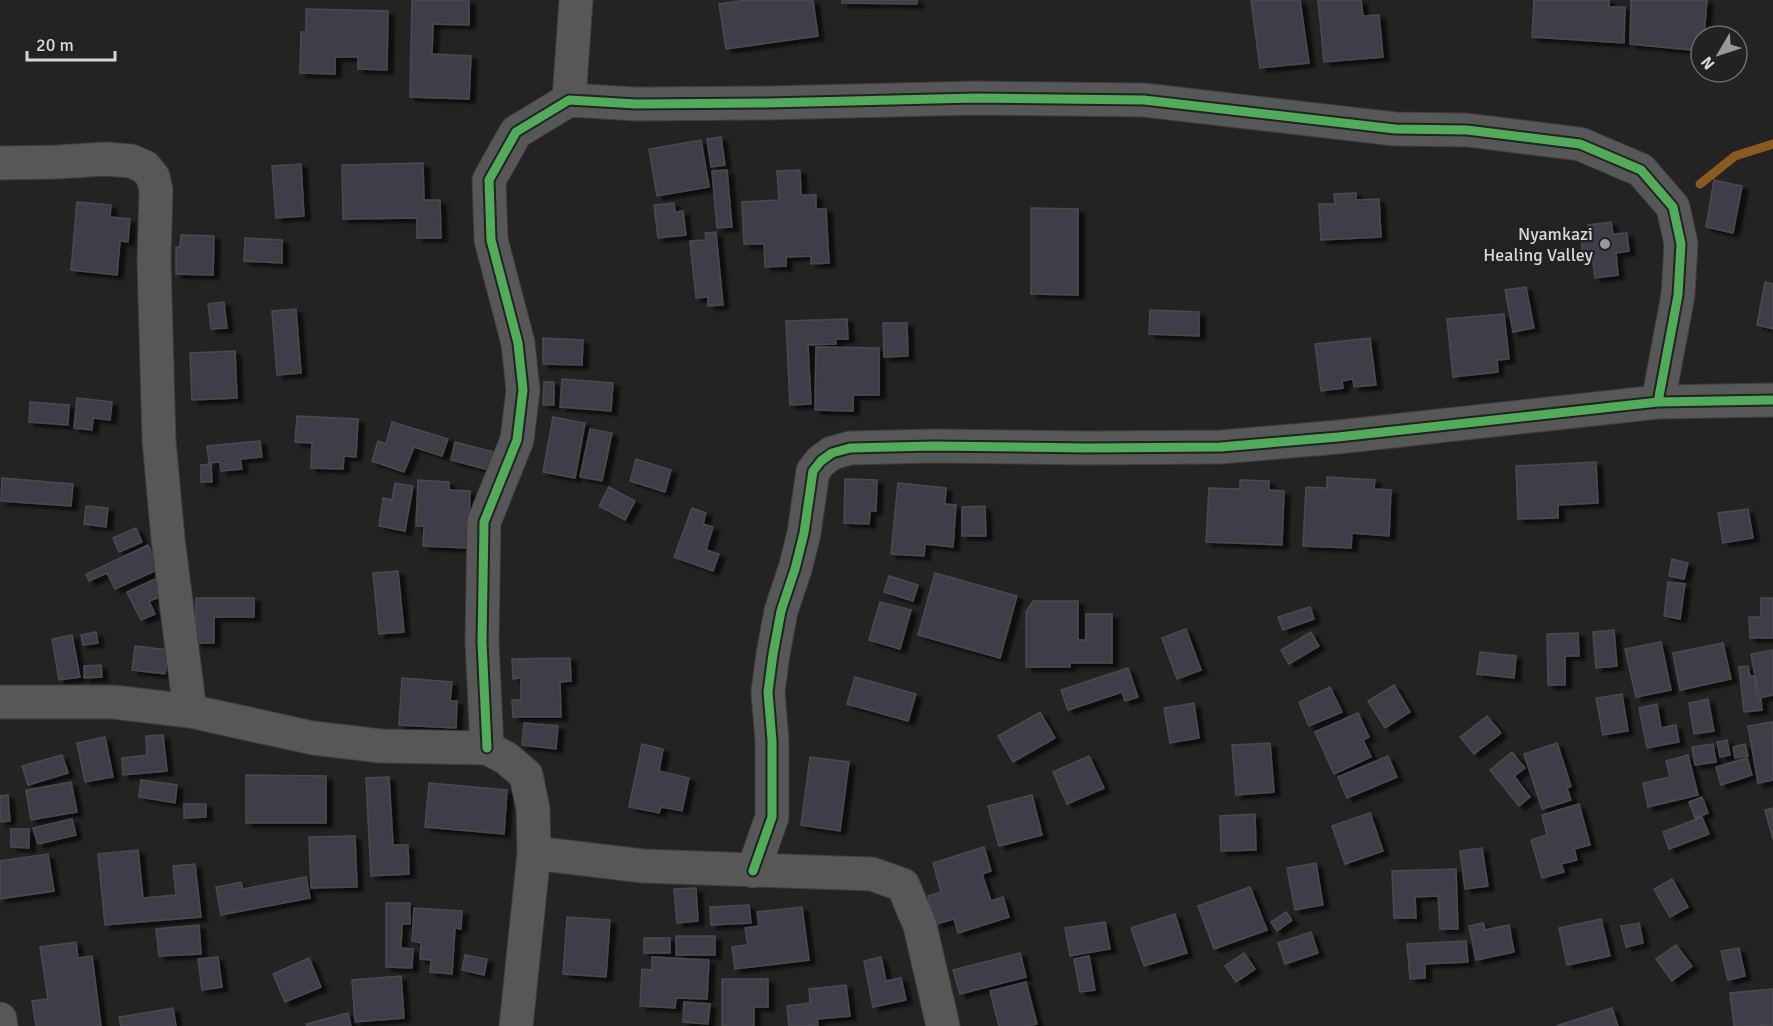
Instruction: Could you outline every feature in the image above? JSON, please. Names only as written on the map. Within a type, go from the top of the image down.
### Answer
[{"type":"street","points":[[568,100],[576,0]]},
{"type":"street","points":[[487,748],[482,642],[484,522],[517,440],[523,390],[518,343],[491,240],[489,180],[516,132],[568,100],[636,104],[976,98],[1144,100],[1395,129],[1467,130],[1580,144],[1641,170],[1673,207],[1681,244],[1678,295],[1658,402]]},
{"type":"street","points":[[0,163],[105,159],[131,161],[145,167],[153,177],[156,190],[154,261],[159,441],[168,540],[190,711]]},
{"type":"street","points":[[753,871],[772,817],[772,741],[768,692],[772,654],[804,533],[813,471],[832,453],[850,448],[933,446],[1221,447],[1338,437],[1658,402],[1773,400]]},
{"type":"street","points":[[0,702],[113,702],[190,711],[324,739],[381,746],[487,748],[506,758],[526,775],[533,809],[534,853],[516,1026]]},
{"type":"street","points":[[534,853],[643,866],[872,874],[903,885],[920,926],[944,1026]]},
{"type":"street","points":[[0,1019],[1,1026]]},
{"type":"building","points":[[412,0],[469,0],[469,25],[433,24],[432,54],[471,56],[469,99],[410,97]]},
{"type":"building","points":[[747,0],[813,0],[818,36],[726,49],[719,4]]},
{"type":"building","points":[[842,0],[917,0],[917,4],[842,3]]},
{"type":"building","points":[[1251,0],[1300,0],[1309,63],[1260,68]]},
{"type":"building","points":[[1318,0],[1361,0],[1363,16],[1379,15],[1383,57],[1324,62]]},
{"type":"building","points":[[1534,0],[1609,0],[1609,7],[1625,7],[1624,43],[1532,37]]},
{"type":"building","points":[[1631,0],[1707,0],[1705,24],[1689,24],[1689,50],[1630,44]]},
{"type":"building","points":[[306,9],[388,11],[387,70],[358,69],[358,57],[335,57],[335,74],[300,73],[301,32],[306,32]]},
{"type":"building","points":[[721,137],[725,165],[711,167],[707,139]]},
{"type":"building","points":[[701,140],[709,187],[657,196],[649,149]]},
{"type":"building","points":[[423,163],[424,200],[440,200],[441,238],[417,238],[417,218],[343,219],[342,165]]},
{"type":"building","points":[[301,164],[304,216],[276,218],[272,166]]},
{"type":"building","points":[[727,170],[732,227],[717,228],[712,171]]},
{"type":"building","points":[[800,170],[801,195],[816,195],[816,209],[826,209],[829,263],[811,264],[811,256],[786,257],[786,266],[765,267],[764,244],[744,244],[742,202],[779,200],[777,171]]},
{"type":"building","points":[[1714,180],[1742,186],[1733,233],[1706,227]]},
{"type":"building","points":[[1356,193],[1356,200],[1379,199],[1381,237],[1321,240],[1319,204],[1335,204],[1334,194]]},
{"type":"building","points":[[77,202],[111,205],[110,217],[130,219],[128,242],[120,241],[117,275],[71,270]]},
{"type":"building","points":[[674,203],[675,212],[683,211],[686,235],[658,238],[654,205]]},
{"type":"building","points":[[1031,208],[1078,209],[1078,295],[1031,294]]},
{"type":"building","name":"Nyamkazi Healing Valley","points":[[1611,222],[1613,234],[1627,233],[1629,251],[1616,253],[1618,275],[1595,278],[1592,255],[1583,256],[1581,237],[1589,237],[1588,225]]},
{"type":"building","points":[[716,232],[723,305],[708,306],[708,297],[696,298],[690,241],[706,240],[705,233]]},
{"type":"building","points":[[181,235],[214,236],[213,275],[176,274],[176,247],[180,247]]},
{"type":"building","points":[[245,238],[282,240],[282,263],[244,261]]},
{"type":"building","points":[[1765,282],[1773,284],[1773,329],[1757,325]]},
{"type":"building","points":[[1526,287],[1534,328],[1513,332],[1505,290]]},
{"type":"building","points":[[224,302],[227,328],[211,329],[208,304]]},
{"type":"building","points":[[296,309],[301,373],[277,375],[272,311]]},
{"type":"building","points":[[1150,310],[1199,312],[1199,336],[1149,334]]},
{"type":"building","points":[[1504,314],[1509,359],[1497,360],[1498,372],[1453,377],[1447,319]]},
{"type":"building","points":[[847,319],[848,339],[836,339],[836,344],[808,345],[811,404],[790,405],[786,321]]},
{"type":"building","points":[[883,323],[907,323],[908,356],[884,357]]},
{"type":"building","points":[[543,338],[583,340],[582,365],[543,364]]},
{"type":"building","points":[[1370,338],[1376,385],[1354,387],[1353,379],[1342,381],[1343,388],[1321,391],[1315,344]]},
{"type":"building","points":[[816,347],[879,348],[879,395],[853,395],[853,411],[815,410]]},
{"type":"building","points":[[235,351],[237,398],[192,400],[190,353]]},
{"type":"building","points":[[562,379],[613,383],[611,411],[560,407]]},
{"type":"building","points":[[544,382],[554,382],[554,405],[543,405]]},
{"type":"building","points":[[77,398],[112,402],[110,420],[93,418],[92,430],[74,428]]},
{"type":"building","points":[[30,402],[69,405],[68,425],[29,422]]},
{"type":"building","points":[[297,416],[358,419],[356,457],[344,456],[343,469],[311,468],[312,443],[295,442]]},
{"type":"building","points":[[553,417],[585,423],[575,478],[543,472]]},
{"type":"building","points":[[392,422],[448,439],[442,456],[414,447],[404,472],[372,461],[378,441],[386,444]]},
{"type":"building","points":[[590,429],[612,433],[602,481],[580,477]]},
{"type":"building","points":[[260,441],[262,457],[240,459],[242,469],[221,471],[220,462],[209,463],[207,446]]},
{"type":"building","points":[[455,442],[498,453],[493,471],[451,460]]},
{"type":"building","points":[[636,459],[671,470],[665,492],[630,481]]},
{"type":"building","points":[[1596,462],[1598,503],[1558,505],[1558,518],[1518,519],[1516,466]]},
{"type":"building","points":[[211,464],[212,482],[201,482],[201,465]]},
{"type":"building","points":[[1327,477],[1375,480],[1374,489],[1391,490],[1389,536],[1352,533],[1351,548],[1303,546],[1306,487],[1327,488]]},
{"type":"building","points":[[2,478],[73,484],[71,506],[1,501]]},
{"type":"building","points":[[845,479],[877,480],[876,511],[870,511],[869,524],[844,523]]},
{"type":"building","points":[[418,480],[449,482],[449,490],[470,491],[468,548],[423,546],[424,526],[416,526]]},
{"type":"building","points":[[1240,480],[1269,481],[1269,490],[1284,491],[1282,545],[1206,542],[1209,488],[1240,489]]},
{"type":"building","points":[[395,483],[413,486],[405,531],[379,526],[383,498],[392,500]]},
{"type":"building","points":[[898,483],[946,488],[945,504],[956,505],[953,547],[925,544],[924,556],[891,554]]},
{"type":"building","points":[[609,487],[635,501],[625,520],[599,506]]},
{"type":"building","points":[[86,506],[108,508],[106,527],[84,524]]},
{"type":"building","points":[[985,506],[986,536],[962,536],[962,507]]},
{"type":"building","points":[[692,508],[706,513],[703,524],[713,527],[706,550],[719,554],[713,571],[674,557]]},
{"type":"building","points":[[1748,509],[1753,538],[1723,543],[1718,513]]},
{"type":"building","points":[[136,528],[142,542],[119,552],[113,538]]},
{"type":"building","points":[[148,545],[159,569],[115,589],[107,573],[89,581],[86,574]]},
{"type":"building","points":[[1672,559],[1688,563],[1684,579],[1669,576]]},
{"type":"building","points":[[398,571],[404,632],[379,634],[373,573]]},
{"type":"building","points":[[935,573],[1017,596],[1000,658],[918,635]]},
{"type":"building","points":[[889,576],[918,585],[913,601],[884,592]]},
{"type":"building","points":[[155,579],[163,596],[149,601],[155,614],[141,620],[127,592]]},
{"type":"building","points":[[1668,582],[1685,584],[1680,619],[1664,616]]},
{"type":"building","points":[[196,598],[254,598],[254,617],[214,617],[214,643],[196,643]]},
{"type":"building","points":[[1761,598],[1773,598],[1773,638],[1750,638],[1749,617],[1761,617]]},
{"type":"building","points":[[1033,601],[1078,601],[1078,640],[1086,640],[1086,614],[1112,614],[1112,663],[1070,663],[1070,667],[1026,667],[1026,612]]},
{"type":"building","points":[[880,602],[911,610],[900,649],[869,640]]},
{"type":"building","points":[[1310,607],[1314,619],[1283,630],[1278,617]]},
{"type":"building","points":[[1186,629],[1201,670],[1177,679],[1162,638]]},
{"type":"building","points":[[1614,630],[1617,666],[1596,668],[1593,632]]},
{"type":"building","points":[[96,632],[98,643],[83,645],[81,635]]},
{"type":"building","points":[[1311,632],[1319,646],[1289,664],[1281,650]]},
{"type":"building","points":[[1578,633],[1579,656],[1565,656],[1565,685],[1548,685],[1547,634]]},
{"type":"building","points":[[72,635],[80,677],[59,680],[52,639]]},
{"type":"building","points":[[1661,642],[1671,690],[1636,697],[1625,649]]},
{"type":"building","points":[[1723,643],[1731,679],[1680,690],[1673,653]]},
{"type":"building","points":[[135,646],[168,650],[165,674],[132,670]]},
{"type":"building","points":[[1773,650],[1773,695],[1759,698],[1751,654]]},
{"type":"building","points":[[1480,652],[1516,656],[1514,678],[1477,674]]},
{"type":"building","points":[[570,658],[571,681],[560,682],[561,717],[513,717],[512,700],[521,700],[521,678],[513,679],[512,659]]},
{"type":"building","points":[[101,665],[102,677],[84,678],[84,666]]},
{"type":"building","points":[[1748,666],[1750,676],[1754,676],[1757,700],[1761,699],[1762,710],[1744,712],[1739,667]]},
{"type":"building","points":[[1128,668],[1138,697],[1125,701],[1122,692],[1068,710],[1061,690]]},
{"type":"building","points":[[855,677],[916,694],[908,721],[847,704]]},
{"type":"building","points":[[402,678],[452,682],[450,701],[457,701],[456,728],[399,725]]},
{"type":"building","points":[[1394,685],[1410,712],[1385,728],[1368,701]]},
{"type":"building","points":[[1330,687],[1342,712],[1309,726],[1299,702]]},
{"type":"building","points":[[1622,694],[1628,731],[1603,735],[1596,698]]},
{"type":"building","points":[[1708,699],[1714,731],[1694,734],[1689,703]]},
{"type":"building","points":[[1194,703],[1199,738],[1170,743],[1164,708]]},
{"type":"building","points":[[1657,704],[1661,728],[1676,725],[1679,742],[1647,748],[1639,708]]},
{"type":"building","points":[[1040,712],[1055,738],[1013,762],[998,736]]},
{"type":"building","points":[[1358,713],[1369,737],[1363,740],[1371,757],[1334,774],[1315,732]]},
{"type":"building","points":[[1487,716],[1501,733],[1474,754],[1460,737]]},
{"type":"building","points":[[1772,722],[1773,780],[1758,783],[1748,726]]},
{"type":"building","points":[[524,723],[558,726],[556,749],[522,745]]},
{"type":"building","points":[[163,735],[167,771],[123,775],[122,758],[147,755],[146,736]]},
{"type":"building","points":[[105,737],[113,777],[85,782],[77,743]]},
{"type":"building","points":[[1727,740],[1730,755],[1720,757],[1717,742]]},
{"type":"building","points":[[1270,743],[1274,792],[1236,795],[1232,745]]},
{"type":"building","points":[[1557,743],[1571,786],[1567,788],[1571,800],[1542,809],[1524,754]]},
{"type":"building","points":[[642,744],[663,749],[659,771],[689,778],[682,811],[661,807],[659,813],[629,807]]},
{"type":"building","points":[[1713,744],[1716,762],[1695,765],[1692,747]]},
{"type":"building","points":[[1745,744],[1748,756],[1735,758],[1733,747]]},
{"type":"building","points":[[1512,752],[1525,768],[1514,776],[1530,797],[1519,806],[1490,770]]},
{"type":"building","points":[[62,755],[68,773],[28,785],[22,766]]},
{"type":"building","points":[[1688,755],[1698,795],[1648,807],[1643,783],[1670,777],[1666,761]]},
{"type":"building","points":[[1089,756],[1104,788],[1067,804],[1053,772]]},
{"type":"building","points":[[1388,756],[1397,777],[1347,798],[1338,777]]},
{"type":"building","points":[[810,757],[849,762],[840,831],[801,825]]},
{"type":"building","points":[[1747,758],[1752,775],[1721,785],[1716,767]]},
{"type":"building","points":[[246,775],[326,776],[326,823],[246,823]]},
{"type":"building","points":[[389,777],[393,845],[408,845],[409,874],[371,876],[366,778]]},
{"type":"building","points":[[141,780],[177,785],[175,803],[139,797]]},
{"type":"building","points":[[71,782],[77,812],[31,820],[26,790]]},
{"type":"building","points":[[429,783],[507,790],[504,834],[425,827]]},
{"type":"building","points":[[8,795],[10,821],[0,822],[0,796]]},
{"type":"building","points":[[1032,795],[1042,835],[999,846],[988,806]]},
{"type":"building","points":[[1702,797],[1708,813],[1695,818],[1689,802]]},
{"type":"building","points":[[184,804],[206,804],[206,817],[184,818]]},
{"type":"building","points":[[1579,804],[1590,845],[1574,849],[1577,860],[1561,864],[1564,872],[1542,878],[1531,840],[1547,835],[1542,815]]},
{"type":"building","points":[[1773,808],[1773,839],[1765,810]]},
{"type":"building","points":[[1370,813],[1383,851],[1345,864],[1332,826]]},
{"type":"building","points":[[1255,814],[1256,850],[1221,851],[1220,816]]},
{"type":"building","points":[[1702,817],[1709,834],[1669,849],[1663,832]]},
{"type":"building","points":[[72,819],[76,835],[38,844],[33,828]]},
{"type":"building","points":[[11,829],[29,829],[29,848],[11,847]]},
{"type":"building","points":[[355,836],[357,887],[311,888],[309,837]]},
{"type":"building","points":[[984,847],[991,871],[982,874],[991,901],[1003,897],[1009,917],[958,933],[954,919],[936,924],[928,896],[941,892],[933,863]]},
{"type":"building","points":[[1482,848],[1488,886],[1465,889],[1460,851]]},
{"type":"building","points":[[138,850],[143,898],[176,895],[173,866],[195,864],[201,917],[105,925],[98,854]]},
{"type":"building","points":[[48,854],[54,891],[0,899],[0,861]]},
{"type":"building","points":[[1316,863],[1323,905],[1295,910],[1287,868]]},
{"type":"building","points":[[1456,869],[1458,929],[1440,929],[1438,896],[1415,897],[1416,918],[1394,918],[1392,871]]},
{"type":"building","points":[[306,877],[310,898],[221,915],[216,887],[241,882],[243,889]]},
{"type":"building","points":[[1672,879],[1688,907],[1670,917],[1654,889]]},
{"type":"building","points":[[1250,887],[1267,930],[1214,949],[1198,906]]},
{"type":"building","points":[[696,888],[698,921],[677,923],[674,889]]},
{"type":"building","points":[[386,903],[410,903],[410,924],[402,924],[401,948],[413,949],[412,968],[386,967]]},
{"type":"building","points":[[749,905],[751,923],[711,925],[710,907]]},
{"type":"building","points":[[802,907],[809,960],[735,969],[732,947],[748,945],[745,928],[759,926],[757,912]]},
{"type":"building","points":[[414,908],[462,911],[461,929],[455,928],[452,974],[430,972],[431,960],[420,959],[421,943],[412,941]]},
{"type":"building","points":[[1286,912],[1292,920],[1277,931],[1271,922]]},
{"type":"building","points":[[1175,914],[1187,953],[1144,966],[1131,928]]},
{"type":"building","points":[[567,917],[610,920],[606,977],[563,974]]},
{"type":"building","points":[[1601,919],[1610,956],[1567,965],[1559,928]]},
{"type":"building","points":[[1105,922],[1110,949],[1070,956],[1065,928]]},
{"type":"building","points":[[1483,923],[1485,930],[1509,925],[1514,952],[1476,960],[1469,926]]},
{"type":"building","points":[[1639,923],[1643,943],[1626,947],[1621,926]]},
{"type":"building","points":[[199,925],[201,954],[159,956],[156,929]]},
{"type":"building","points":[[1311,932],[1318,953],[1285,964],[1278,943]]},
{"type":"building","points":[[676,936],[715,936],[715,955],[676,955]]},
{"type":"building","points":[[644,938],[670,938],[670,953],[644,953]]},
{"type":"building","points":[[1466,941],[1468,962],[1425,964],[1425,978],[1410,979],[1407,944]]},
{"type":"building","points":[[76,942],[78,958],[92,956],[101,1026],[36,1026],[32,1001],[48,999],[40,947]]},
{"type":"building","points":[[1676,945],[1692,966],[1672,981],[1656,959]]},
{"type":"building","points":[[1739,948],[1745,976],[1728,980],[1721,951]]},
{"type":"building","points":[[1020,953],[1026,977],[960,994],[953,970]]},
{"type":"building","points":[[1244,953],[1255,969],[1236,982],[1225,966]]},
{"type":"building","points":[[465,955],[487,959],[484,975],[462,970]]},
{"type":"building","points":[[1089,956],[1095,990],[1080,992],[1074,959]]},
{"type":"building","points":[[218,957],[222,987],[202,990],[198,959]]},
{"type":"building","points":[[652,957],[709,960],[707,999],[676,998],[675,1008],[640,1006],[642,969],[652,970]]},
{"type":"building","points":[[881,957],[886,981],[901,978],[906,1000],[873,1007],[864,961]]},
{"type":"building","points":[[309,958],[321,987],[285,1002],[273,974]]},
{"type":"building","points":[[401,976],[404,1018],[355,1022],[352,980]]},
{"type":"building","points":[[722,979],[768,979],[768,1007],[754,1007],[754,1026],[722,1026]]},
{"type":"building","points":[[1026,982],[1037,1024],[999,1026],[990,991]]},
{"type":"building","points":[[846,985],[850,1016],[817,1019],[818,1025],[789,1026],[787,1006],[810,1003],[809,989]]},
{"type":"building","points":[[1773,989],[1773,1025],[1734,1026],[1730,993]]},
{"type":"building","points":[[684,1002],[710,1004],[708,1024],[683,1022]]},
{"type":"building","points":[[173,1008],[176,1026],[121,1026],[119,1017]]},
{"type":"building","points":[[1612,1008],[1618,1026],[1556,1026]]},
{"type":"building","points":[[348,1013],[351,1026],[307,1026],[306,1024]]},
{"type":"waterway","points":[[1700,184],[1735,156],[1773,144]]},
{"type":"cycle path","points":[[487,748],[482,642],[484,522],[517,440],[523,390],[518,343],[491,240],[489,180],[516,132],[569,100],[636,104],[976,98],[1144,100],[1395,129],[1467,130],[1580,144],[1641,170],[1673,207],[1681,244],[1678,295],[1658,402]]},
{"type":"cycle path","points":[[753,871],[772,817],[772,741],[768,692],[781,611],[804,533],[813,471],[832,453],[850,448],[933,446],[1221,447],[1338,437],[1658,402],[1773,400]]},
{"type":"place","name":"Nyamkazi Healing Valley","points":[[1605,244]]}]
